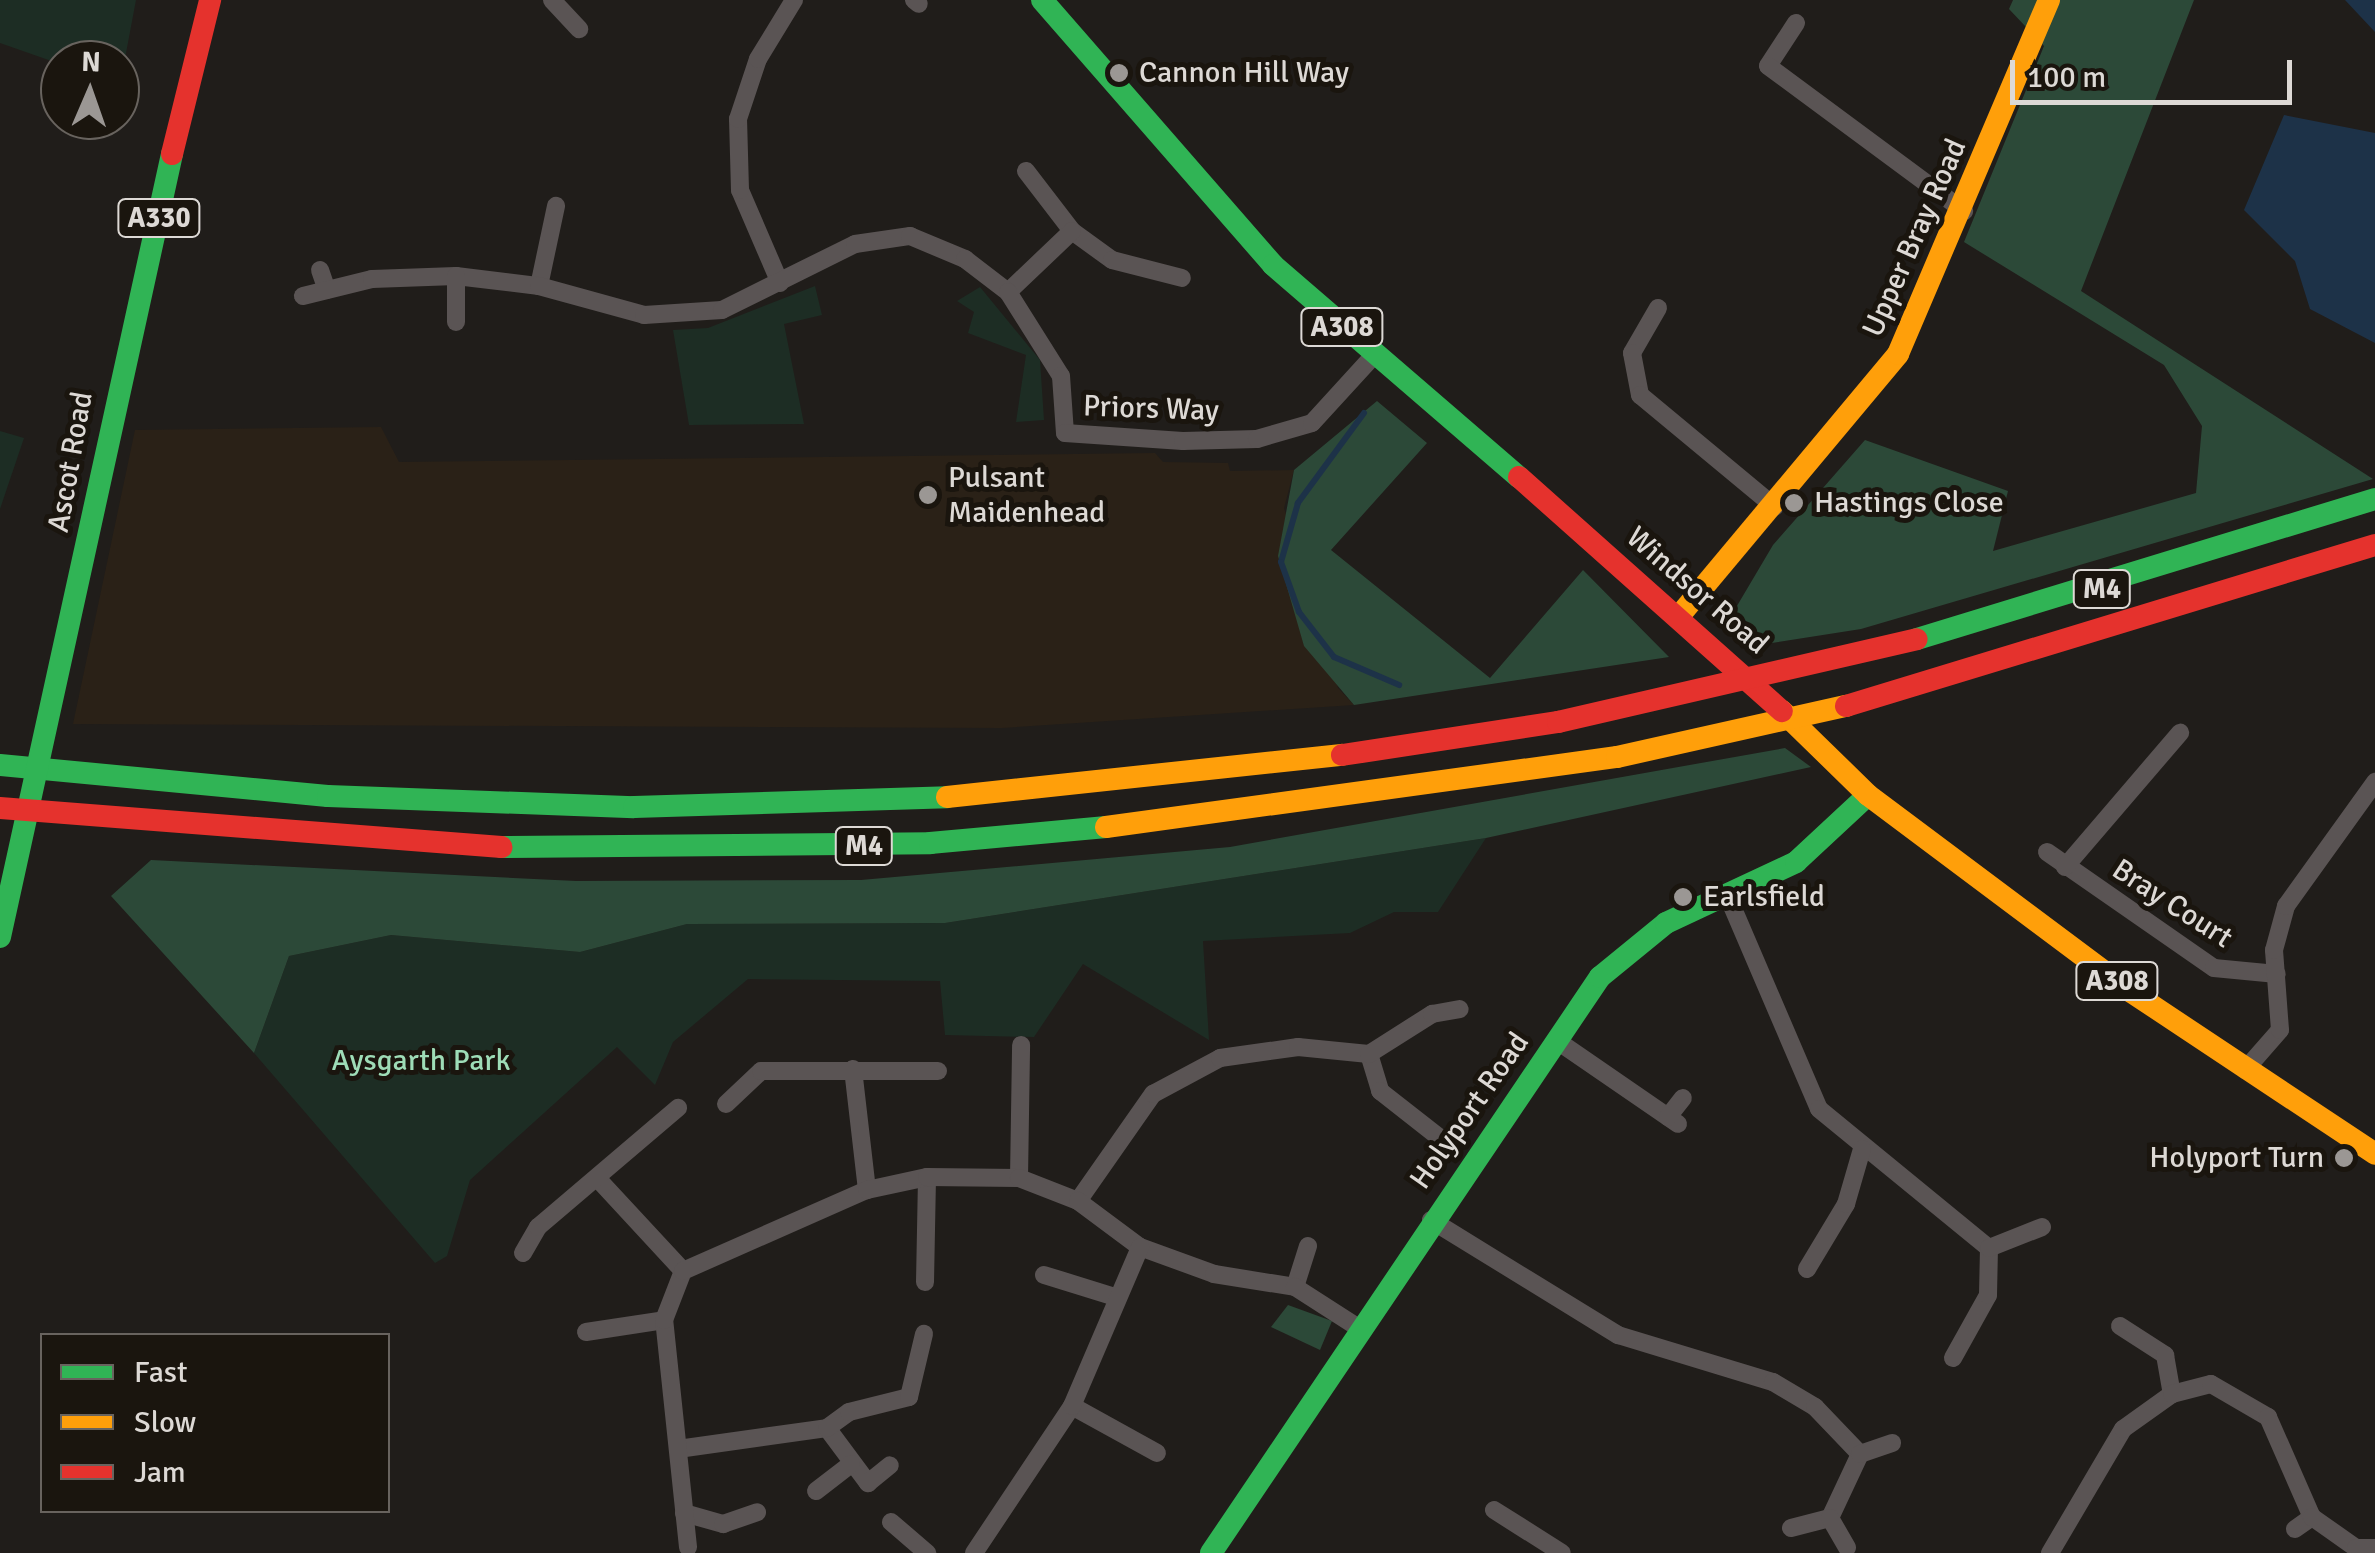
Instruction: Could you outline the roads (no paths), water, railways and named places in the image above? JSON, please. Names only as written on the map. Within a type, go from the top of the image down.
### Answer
[{"type":"main road","name":"Ascot Road","points":[[0,937],[65,663],[115,388],[210,0]]},
{"type":"main road","name":"Windsor Road","points":[[1042,0],[1252,244],[1374,355],[1680,615],[1868,795],[2245,1070],[2375,1154]]},
{"type":"main road","name":"Upper Bray Road","points":[[1680,615],[1775,506],[1898,354],[1964,212],[2050,0]]},
{"type":"main road","name":"M4","points":[[0,765],[479,804],[866,802],[1252,770],[1684,697],[1825,665],[2084,595],[2375,498]]},
{"type":"main road","name":"M4","points":[[0,808],[493,847],[914,844],[1317,806],[1721,735],[1865,702],[2375,546]]},
{"type":"main road","name":"Holyport Road","points":[[1211,1553],[1362,1330],[1431,1220],[1600,977],[1666,923],[1728,899],[1796,862],[1868,795]]},
{"type":"street","points":[[780,283],[740,190],[738,119],[758,59],[794,0]]},
{"type":"street","points":[[545,3],[579,30]]},
{"type":"street","points":[[1796,23],[1768,66],[1964,212]]},
{"type":"street","points":[[1026,171],[1072,231],[1112,260],[1182,278]]},
{"type":"street","points":[[540,286],[556,206]]},
{"type":"street","points":[[1008,292],[1072,231]]},
{"type":"street","name":"Priors Way","points":[[303,296],[456,276],[540,286],[644,315],[722,310],[855,244],[910,236],[965,259],[1008,292],[1061,376],[1065,433],[1257,439],[1312,423],[1374,355]]},
{"type":"street","points":[[320,270],[327,290]]},
{"type":"street","points":[[456,276],[456,322]]},
{"type":"street","points":[[1658,308],[1632,354],[1640,395],[1775,506]]},
{"type":"street","points":[[2065,867],[2156,747],[2180,732]]},
{"type":"street","name":"Bray Court","points":[[2245,1070],[2280,1030],[2277,974],[2286,906],[2375,782]]},
{"type":"street","name":"Bray Court","points":[[2047,852],[2214,968],[2277,974]]},
{"type":"street","points":[[1728,899],[1819,1109],[1862,1150],[1899,1170],[1989,1248]]},
{"type":"street","points":[[1078,1201],[1152,1094],[1220,1058],[1298,1047],[1369,1054],[1432,1014],[1460,1009]]},
{"type":"street","points":[[1556,1040],[1673,1120],[1683,1098]]},
{"type":"street","points":[[1019,1178],[1021,1045]]},
{"type":"street","points":[[1369,1054],[1380,1091],[1440,1138]]},
{"type":"street","points":[[853,1070],[867,1190]]},
{"type":"street","points":[[726,1104],[761,1071],[938,1071]]},
{"type":"street","points":[[523,1253],[538,1227],[678,1108]]},
{"type":"street","points":[[1807,1268],[1846,1204],[1862,1150]]},
{"type":"street","points":[[924,1282],[927,1177]]},
{"type":"street","points":[[688,1547],[664,1320],[683,1271],[867,1190],[927,1177],[1019,1178],[1078,1201],[1140,1247],[1214,1274],[1295,1287],[1362,1330]]},
{"type":"street","points":[[597,1178],[683,1271]]},
{"type":"street","points":[[1431,1220],[1618,1336],[1773,1382],[1815,1407],[1860,1454]]},
{"type":"street","points":[[1989,1248],[2042,1227]]},
{"type":"street","points":[[1295,1287],[1308,1246]]},
{"type":"street","points":[[974,1553],[1072,1406],[1112,1296],[1140,1247]]},
{"type":"street","points":[[1953,1358],[1988,1295],[1989,1248]]},
{"type":"street","points":[[1044,1276],[1112,1296]]},
{"type":"street","points":[[586,1332],[664,1320]]},
{"type":"street","points":[[2120,1326],[2164,1354],[2172,1394]]},
{"type":"street","points":[[678,1449],[827,1428],[849,1412],[908,1397],[924,1334]]},
{"type":"street","points":[[2043,1551],[2123,1429],[2172,1394],[2212,1384],[2250,1400],[2278,1434],[2312,1517],[2356,1548],[2375,1548]]},
{"type":"street","points":[[1072,1406],[1156,1453]]},
{"type":"street","points":[[827,1428],[868,1483],[890,1466]]},
{"type":"street","points":[[1830,1518],[1860,1454],[1892,1443]]},
{"type":"street","points":[[816,1491],[851,1464]]},
{"type":"street","points":[[1494,1509],[1562,1553]]},
{"type":"street","points":[[684,1513],[723,1524],[757,1512]]},
{"type":"street","points":[[2295,1529],[2312,1517]]},
{"type":"street","points":[[1791,1528],[1830,1518]]},
{"type":"street","points":[[1830,1518],[1847,1547]]},
{"type":"street","points":[[890,1522],[928,1553]]},
{"type":"water","points":[[2345,0],[2375,0],[2375,32]]},
{"type":"water","points":[[2284,115],[2375,133],[2375,343],[2310,309],[2295,261],[2244,210]]},
{"type":"waterway","points":[[1364,413],[1298,503],[1281,562],[1299,612],[1334,657],[1399,685]]},
{"type":"place","name":"Cannon Hill Way","points":[[1119,73]]},
{"type":"place","name":"Pulsant Maidenhead","points":[[928,495]]},
{"type":"place","name":"Hastings Close","points":[[1794,503]]},
{"type":"place","name":"Earlsfield","points":[[1683,897]]},
{"type":"place","name":"Holyport Turn","points":[[2344,1158]]},
{"type":"park label","name":"Aysgarth Park","points":[[421,1061]]}]
